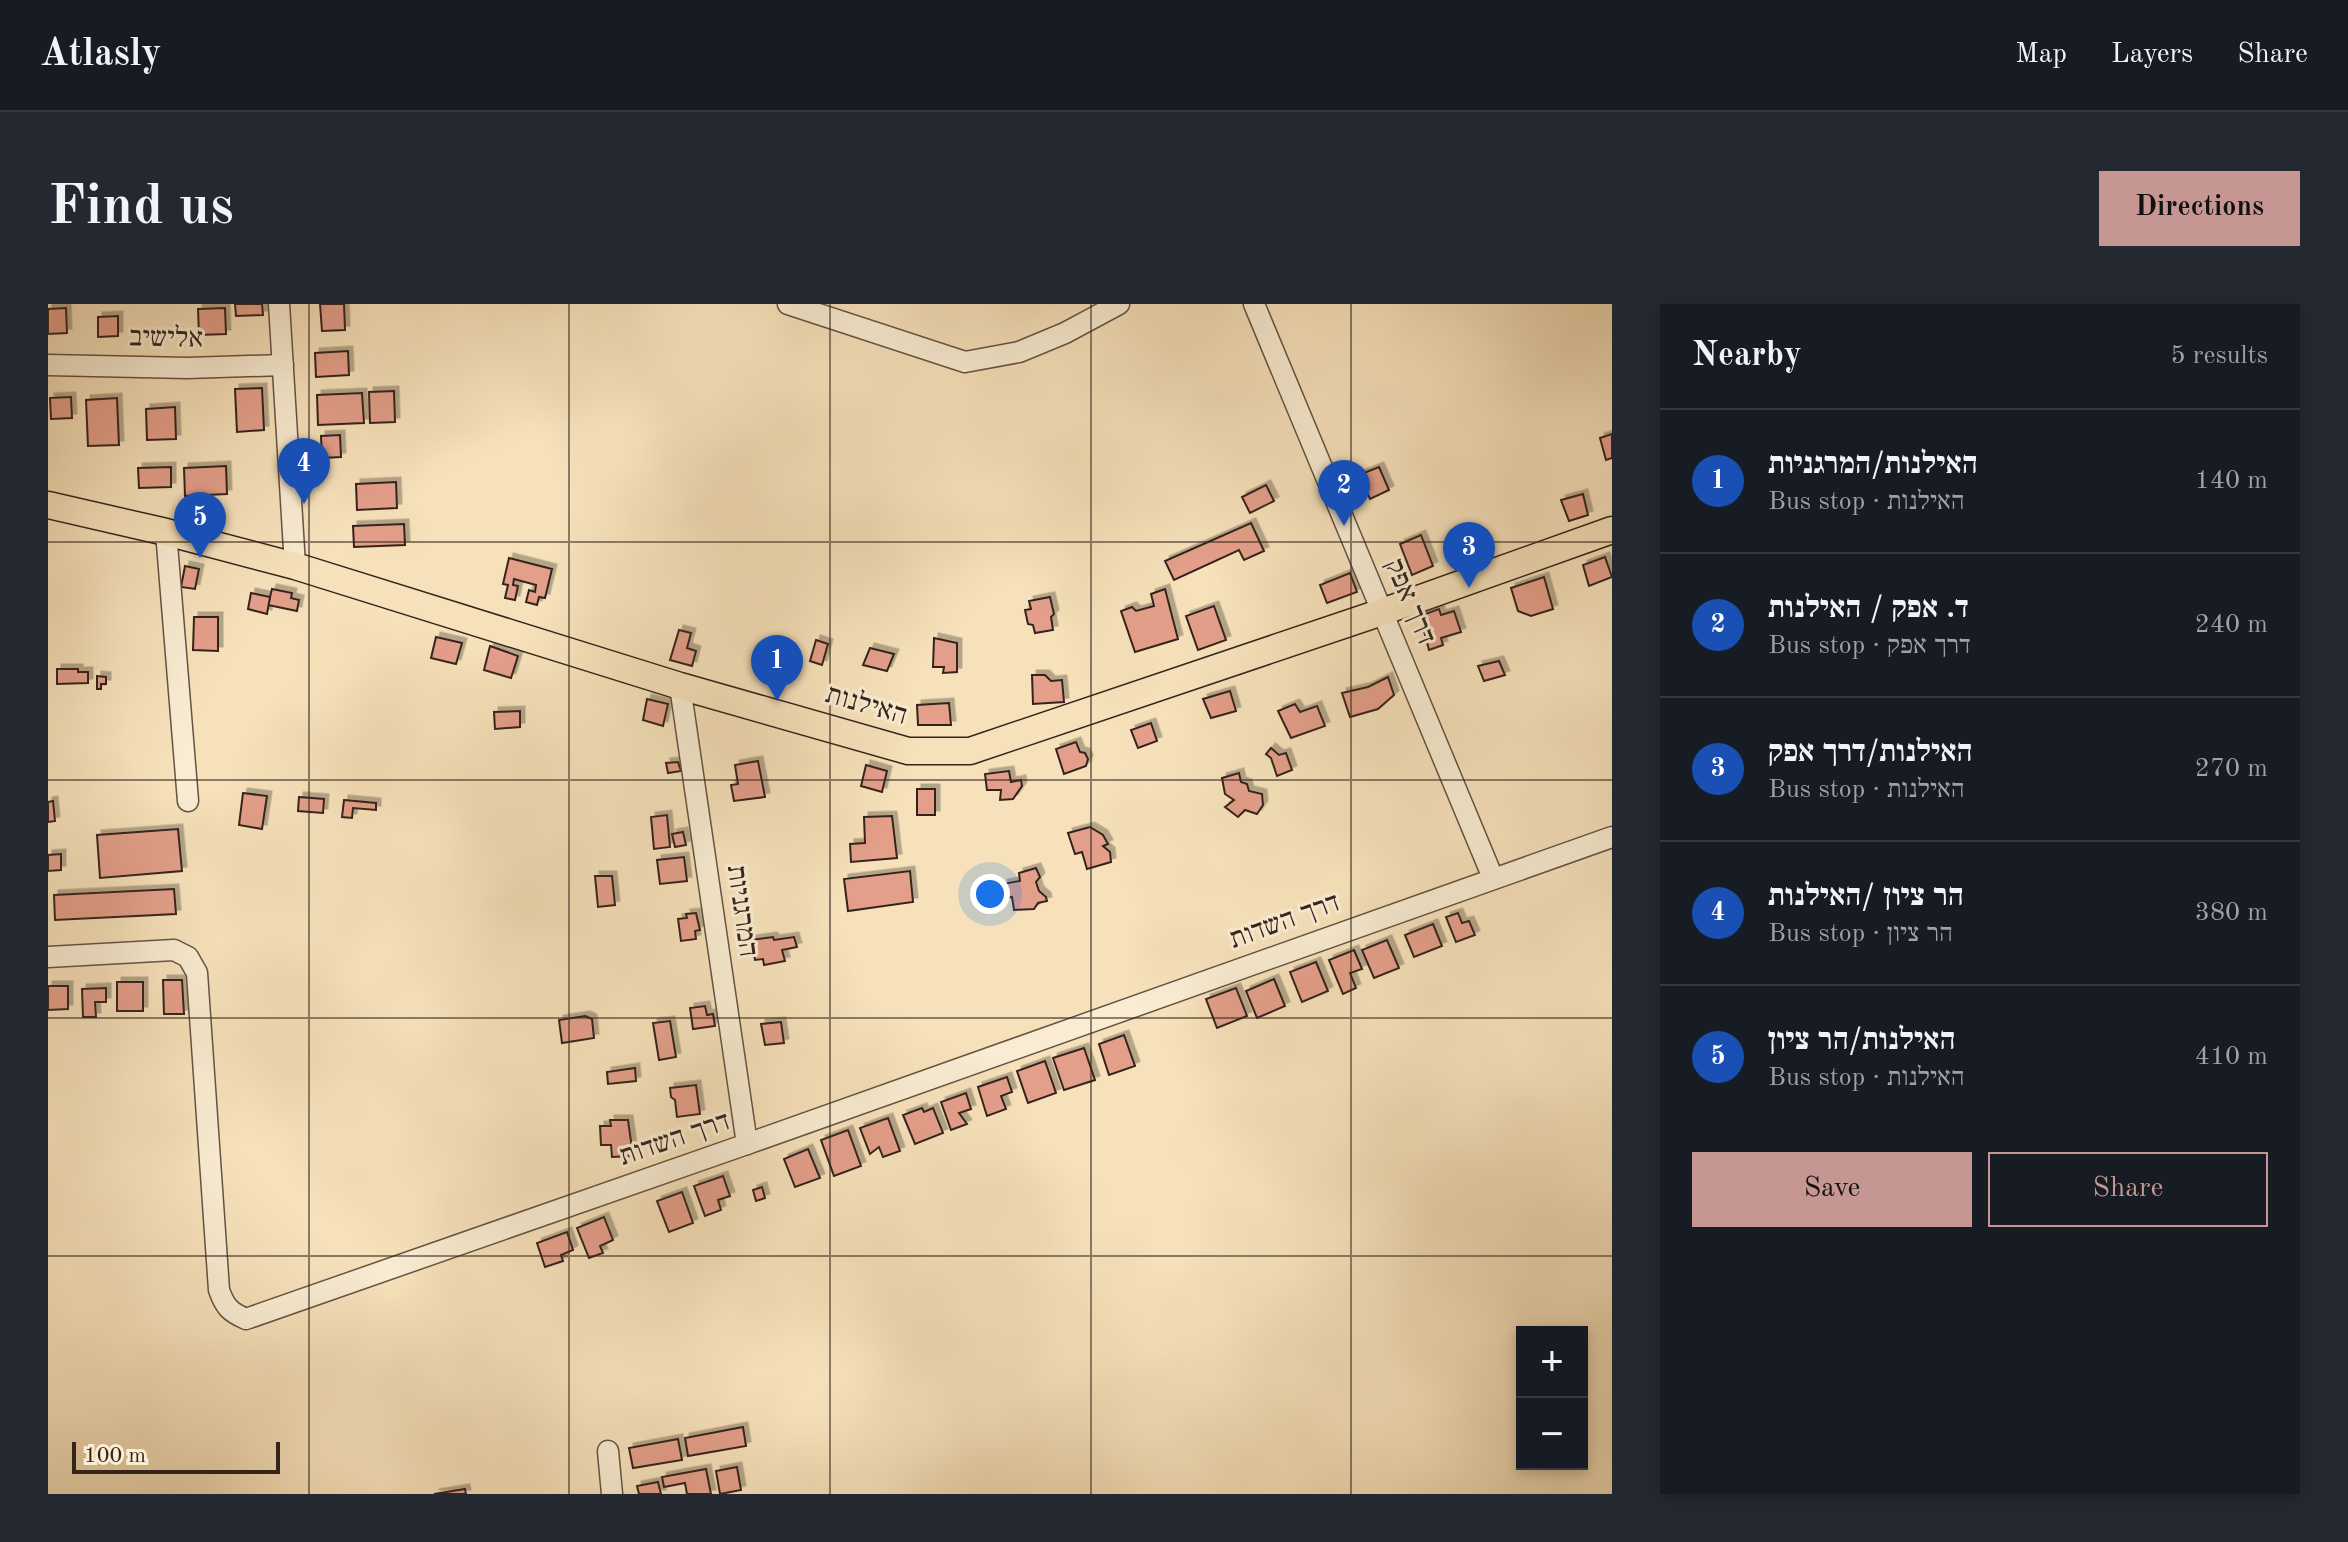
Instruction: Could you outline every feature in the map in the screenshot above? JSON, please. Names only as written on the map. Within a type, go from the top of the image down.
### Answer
[{"type":"main road","name":"האילנות","points":[[48,505],[295,566],[680,686],[908,751],[970,751],[1382,612],[1612,530]]},
{"type":"street","points":[[279,304],[295,566]]},
{"type":"street","points":[[788,304],[965,362],[1019,352],[1065,333],[1119,304]]},
{"type":"street","name":"דרך אפק","points":[[1254,304],[1493,878]]},
{"type":"street","name":"אלישיב","points":[[48,365],[187,368],[283,365]]},
{"type":"street","points":[[166,532],[188,801]]},
{"type":"street","name":"המרגניות","points":[[680,686],[747,1144]]},
{"type":"street","name":"דרך השדות","points":[[48,957],[174,950],[188,957],[197,973],[219,1290],[224,1306],[246,1319],[1612,837]]},
{"type":"street","points":[[608,1451],[612,1494]]},
{"type":"building","points":[[235,304],[262,304],[263,315],[236,316]]},
{"type":"building","points":[[320,304],[344,304],[345,330],[322,331]]},
{"type":"building","points":[[66,308],[67,333],[48,334],[48,309]]},
{"type":"building","points":[[225,308],[226,334],[199,335],[198,309]]},
{"type":"building","points":[[118,316],[118,336],[98,337],[98,317]]},
{"type":"building","points":[[348,351],[349,375],[316,377],[315,353]]},
{"type":"building","points":[[262,388],[264,430],[237,432],[235,389]]},
{"type":"building","points":[[394,391],[395,422],[370,423],[369,392]]},
{"type":"building","points":[[362,393],[364,423],[318,425],[317,395]]},
{"type":"building","points":[[71,397],[72,418],[51,419],[50,398]]},
{"type":"building","points":[[117,398],[119,445],[88,446],[86,400]]},
{"type":"building","points":[[175,407],[176,439],[147,440],[146,409]]},
{"type":"building","points":[[1612,434],[1612,458],[1606,460],[1600,438]]},
{"type":"building","points":[[340,435],[341,457],[322,458],[321,436]]},
{"type":"building","points":[[226,466],[227,494],[185,496],[184,468]]},
{"type":"building","points":[[171,467],[171,487],[139,488],[138,468]]},
{"type":"building","points":[[1379,467],[1389,490],[1370,499],[1359,475]]},
{"type":"building","points":[[396,482],[397,508],[357,510],[356,484]]},
{"type":"building","points":[[1266,485],[1274,501],[1250,513],[1242,497]]},
{"type":"building","points":[[1583,494],[1588,515],[1569,521],[1561,500]]},
{"type":"building","points":[[1251,523],[1264,551],[1244,560],[1239,550],[1174,580],[1165,561]]},
{"type":"building","points":[[404,524],[405,545],[354,547],[353,526]]},
{"type":"building","points":[[1421,535],[1433,566],[1412,575],[1400,544]]},
{"type":"building","points":[[1605,557],[1612,577],[1589,586],[1583,565]]},
{"type":"building","points":[[509,558],[552,569],[545,598],[539,597],[537,605],[526,602],[529,590],[535,592],[536,585],[514,579],[513,585],[518,586],[515,600],[505,598],[508,585],[503,584]]},
{"type":"building","points":[[185,566],[199,569],[195,589],[181,587]]},
{"type":"building","points":[[1350,573],[1357,592],[1327,603],[1320,585]]},
{"type":"building","points":[[1544,577],[1553,609],[1531,616],[1518,611],[1511,588]]},
{"type":"building","points":[[272,589],[292,593],[291,598],[299,600],[297,611],[268,605]]},
{"type":"building","points":[[1165,589],[1178,639],[1135,652],[1121,611],[1154,606],[1151,594]]},
{"type":"building","points":[[251,593],[270,597],[267,614],[248,609]]},
{"type":"building","points":[[1050,597],[1054,614],[1051,617],[1053,630],[1035,633],[1033,625],[1028,624],[1025,610],[1031,609],[1029,601]]},
{"type":"building","points":[[1214,606],[1226,640],[1198,650],[1186,616]]},
{"type":"building","points":[[1439,609],[1441,615],[1454,611],[1461,632],[1441,638],[1443,645],[1429,650],[1420,616]]},
{"type":"building","points":[[194,617],[218,617],[218,651],[193,650]]},
{"type":"building","points":[[679,630],[691,633],[687,648],[696,651],[692,666],[670,660]]},
{"type":"building","points":[[436,637],[462,643],[456,664],[431,658]]},
{"type":"building","points":[[934,638],[957,643],[957,672],[943,673],[944,667],[933,667]]},
{"type":"building","points":[[816,640],[828,644],[822,665],[810,661]]},
{"type":"building","points":[[490,646],[518,656],[511,678],[484,670]]},
{"type":"building","points":[[870,648],[894,654],[887,671],[863,665]]},
{"type":"building","points":[[1499,661],[1505,675],[1484,681],[1478,666]]},
{"type":"building","points":[[57,669],[88,672],[88,683],[57,684]]},
{"type":"building","points":[[1032,675],[1045,675],[1051,681],[1062,680],[1064,702],[1033,704]]},
{"type":"building","points":[[97,676],[106,677],[106,684],[101,684],[101,689],[97,689]]},
{"type":"building","points":[[1388,677],[1394,695],[1378,709],[1350,717],[1342,693],[1368,687]]},
{"type":"building","points":[[1230,691],[1236,711],[1211,718],[1203,699]]},
{"type":"building","points":[[647,699],[668,704],[663,726],[643,720]]},
{"type":"building","points":[[949,703],[951,725],[918,725],[917,705]]},
{"type":"building","points":[[1295,704],[1300,712],[1317,706],[1325,726],[1291,738],[1278,711]]},
{"type":"building","points":[[520,711],[520,727],[495,729],[494,712]]},
{"type":"building","points":[[1151,723],[1157,741],[1138,748],[1131,730]]},
{"type":"building","points":[[1076,742],[1080,752],[1085,753],[1088,759],[1086,766],[1064,774],[1056,749]]},
{"type":"building","points":[[1271,748],[1279,755],[1286,753],[1292,770],[1277,776],[1271,758],[1266,754]]},
{"type":"building","points":[[758,761],[765,797],[734,801],[731,785],[738,784],[735,765]]},
{"type":"building","points":[[678,762],[681,771],[668,773],[666,763]]},
{"type":"building","points":[[866,765],[887,771],[882,792],[861,786]]},
{"type":"building","points":[[1009,771],[1011,782],[1021,780],[1022,786],[1013,799],[1000,800],[1001,790],[987,790],[985,774]]},
{"type":"building","points":[[1239,773],[1241,782],[1247,784],[1249,791],[1262,794],[1263,805],[1257,814],[1245,810],[1238,817],[1225,807],[1234,800],[1225,794],[1222,778]]},
{"type":"building","points":[[917,789],[935,789],[935,815],[917,815]]},
{"type":"building","points":[[243,793],[267,796],[262,829],[239,825]]},
{"type":"building","points":[[299,797],[324,799],[323,813],[298,811]]},
{"type":"building","points":[[344,800],[376,803],[376,810],[353,808],[352,818],[342,817]]},
{"type":"building","points":[[53,801],[55,821],[48,822],[48,802]]},
{"type":"building","points":[[667,815],[670,847],[654,849],[651,817]]},
{"type":"building","points":[[892,816],[897,858],[851,862],[850,844],[865,843],[864,817]]},
{"type":"building","points":[[1090,827],[1103,835],[1108,844],[1103,846],[1110,852],[1111,862],[1087,869],[1082,852],[1075,854],[1068,833]]},
{"type":"building","points":[[178,829],[182,871],[100,878],[97,835]]},
{"type":"building","points":[[683,832],[686,845],[675,847],[672,834]]},
{"type":"building","points":[[61,854],[61,870],[48,871],[48,855]]},
{"type":"building","points":[[684,857],[687,881],[660,884],[657,860]]},
{"type":"building","points":[[1036,868],[1040,877],[1036,882],[1039,891],[1047,901],[1038,903],[1034,909],[1014,910],[1012,897],[1006,898],[1003,884],[1020,881],[1019,873]]},
{"type":"building","points":[[910,871],[913,902],[848,911],[844,879]]},
{"type":"building","points":[[595,876],[612,876],[615,905],[598,907]]},
{"type":"building","points":[[174,889],[176,914],[55,920],[54,895]]},
{"type":"building","points":[[696,913],[700,930],[695,931],[696,939],[681,941],[678,919]]},
{"type":"building","points":[[1458,913],[1462,923],[1469,921],[1475,935],[1456,942],[1446,917]]},
{"type":"building","points":[[1433,924],[1442,946],[1414,957],[1405,935]]},
{"type":"building","points":[[773,937],[774,940],[794,937],[797,947],[782,950],[785,961],[764,965],[763,959],[755,960],[751,940]]},
{"type":"building","points":[[1387,940],[1399,968],[1374,978],[1362,950]]},
{"type":"building","points":[[1354,950],[1362,969],[1350,973],[1356,988],[1343,994],[1329,960]]},
{"type":"building","points":[[1316,962],[1328,991],[1302,1002],[1290,972]]},
{"type":"building","points":[[1274,979],[1285,1006],[1257,1018],[1246,991]]},
{"type":"building","points":[[163,980],[182,980],[184,1014],[164,1014]]},
{"type":"building","points":[[117,982],[143,982],[143,1011],[117,1011]]},
{"type":"building","points":[[48,986],[68,986],[68,1009],[48,1010]]},
{"type":"building","points":[[106,988],[106,1002],[95,1002],[96,1017],[83,1017],[82,989]]},
{"type":"building","points":[[1236,988],[1247,1016],[1217,1028],[1206,999]]},
{"type":"building","points":[[705,1006],[707,1015],[713,1014],[715,1026],[693,1029],[690,1008]]},
{"type":"building","points":[[585,1016],[592,1019],[594,1038],[562,1043],[559,1020]]},
{"type":"building","points":[[670,1021],[676,1057],[659,1060],[653,1023]]},
{"type":"building","points":[[781,1022],[784,1043],[765,1045],[761,1024]]},
{"type":"building","points":[[1124,1035],[1135,1066],[1109,1075],[1099,1044]]},
{"type":"building","points":[[1084,1048],[1095,1080],[1064,1090],[1053,1058]]},
{"type":"building","points":[[1045,1061],[1056,1093],[1028,1103],[1017,1071]]},
{"type":"building","points":[[635,1068],[636,1081],[608,1084],[607,1072]]},
{"type":"building","points":[[1007,1077],[1012,1092],[1001,1096],[1006,1109],[987,1116],[978,1087]]},
{"type":"building","points":[[696,1085],[700,1114],[677,1117],[670,1088]]},
{"type":"building","points":[[966,1093],[971,1109],[959,1113],[967,1124],[951,1130],[941,1102]]},
{"type":"building","points":[[922,1108],[924,1112],[933,1108],[943,1133],[915,1144],[903,1115]]},
{"type":"building","points":[[888,1118],[900,1151],[883,1157],[879,1147],[870,1154],[860,1128]]},
{"type":"building","points":[[610,1120],[628,1120],[633,1156],[612,1157],[611,1145],[601,1145],[600,1126],[611,1126]]},
{"type":"building","points":[[848,1130],[861,1166],[834,1176],[821,1140]]},
{"type":"building","points":[[808,1149],[820,1178],[795,1187],[784,1159]]},
{"type":"building","points":[[723,1176],[730,1196],[718,1200],[721,1210],[705,1216],[694,1186]]},
{"type":"building","points":[[762,1187],[765,1198],[756,1201],[753,1190]]},
{"type":"building","points":[[682,1192],[693,1223],[669,1232],[657,1201]]},
{"type":"building","points":[[604,1217],[613,1240],[600,1246],[603,1253],[589,1258],[577,1228]]},
{"type":"building","points":[[567,1232],[573,1250],[561,1255],[563,1261],[545,1267],[537,1243]]},
{"type":"building","points":[[743,1427],[746,1446],[688,1456],[685,1438]]},
{"type":"building","points":[[678,1439],[682,1460],[633,1468],[629,1448]]},
{"type":"building","points":[[737,1467],[741,1490],[720,1494],[716,1471]]},
{"type":"building","points":[[706,1469],[711,1494],[687,1494],[685,1483],[664,1487],[662,1477]]},
{"type":"building","points":[[658,1482],[661,1494],[639,1494],[637,1486]]},
{"type":"building","points":[[465,1489],[466,1494],[434,1494]]},
{"type":"place","name":"הר ציון /האילנות","points":[[304,504]]},
{"type":"place","name":"ד. אפק / האילנות","points":[[1344,526]]},
{"type":"place","name":"האילנות/הר ציון","points":[[200,558]]},
{"type":"place","name":"האילנות/דרך אפק","points":[[1469,588]]},
{"type":"place","name":"האילנות/המרגניות","points":[[777,701]]}]
